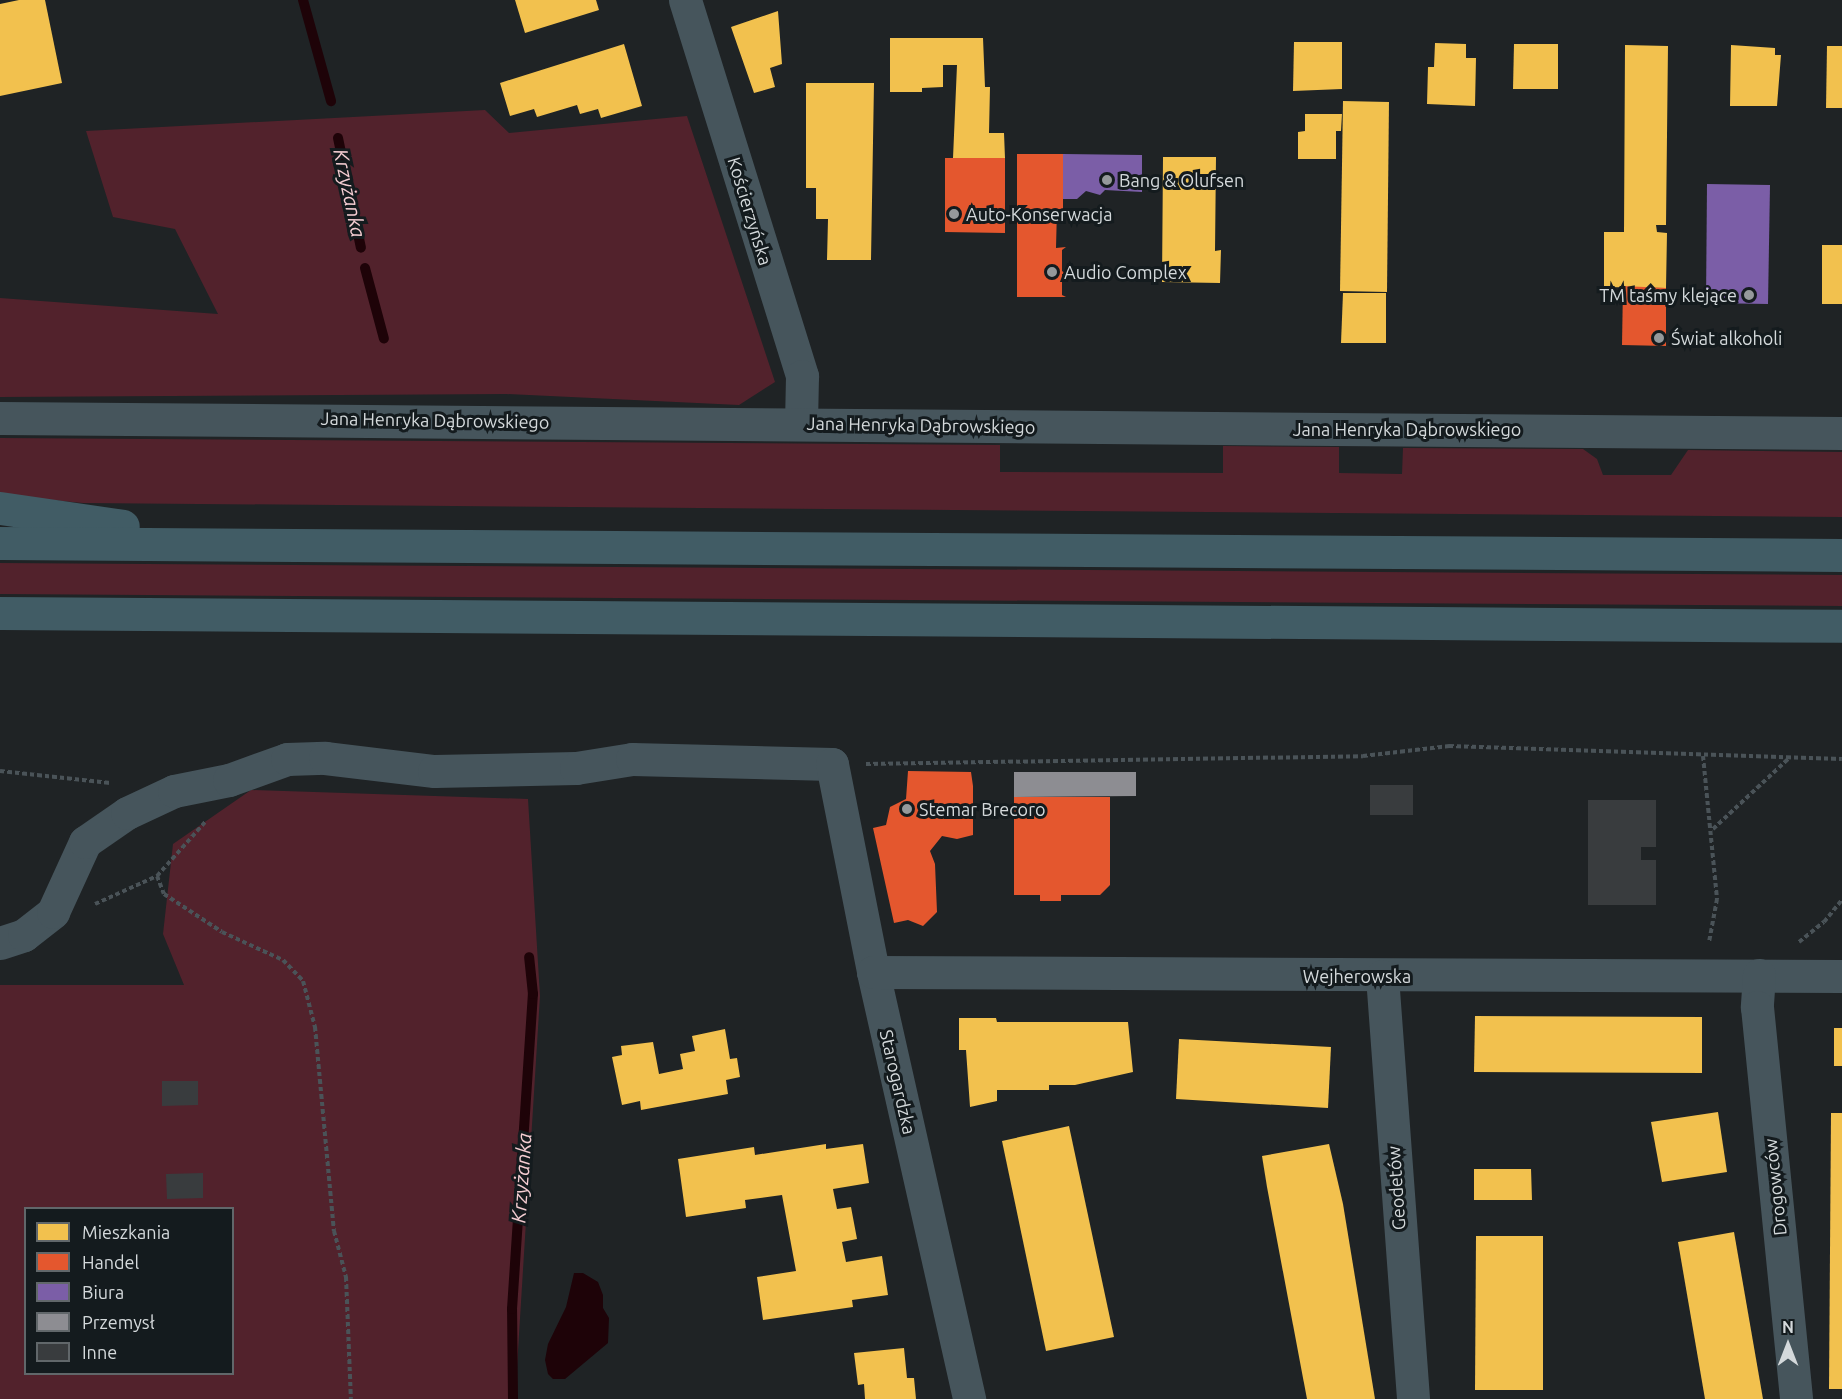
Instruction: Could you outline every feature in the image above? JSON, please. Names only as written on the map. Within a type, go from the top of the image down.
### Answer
[{"type":"main road","points":[[0,508],[256,545]]},
{"type":"main road","points":[[0,543],[1842,555]]},
{"type":"main road","points":[[0,613],[1842,626]]},
{"type":"street","name":"Kościerzyńska","points":[[685,0],[802,376],[801,424]]},
{"type":"street","name":"Jana Henryka Dąbrowskiego","points":[[0,418],[1842,433]]},
{"type":"street","points":[[0,943],[24,935],[53,912],[85,842],[127,813],[174,791],[229,780],[287,759],[325,758],[434,771],[576,768],[632,759],[832,764]]},
{"type":"street","name":"Starogardzka","points":[[832,764],[873,972],[969,1399]]},
{"type":"street","name":"Wejherowska","points":[[873,972],[1382,976],[1842,976]]},
{"type":"street","name":"Drogowców","points":[[1759,975],[1757,1007],[1796,1399]]},
{"type":"street","name":"Geodetów","points":[[1382,976],[1413,1399]]},
{"type":"path","points":[[832,764],[1363,756],[1449,746],[1842,759]]},
{"type":"path","points":[[1702,976],[1702,957],[1712,935],[1717,899],[1713,829],[1703,756]]},
{"type":"path","points":[[1713,829],[1788,759]]},
{"type":"path","points":[[0,771],[115,784]]},
{"type":"path","points":[[53,912],[98,904],[157,876],[214,812],[229,780]]},
{"type":"path","points":[[157,876],[164,894],[222,932],[283,960],[303,981],[315,1027],[334,1231],[346,1276],[351,1399]]},
{"type":"shaded area","points":[[485,110],[509,133],[687,116],[775,382],[739,405],[506,394],[0,397],[0,298],[218,314],[175,229],[113,217],[86,131]]},
{"type":"shaded area","points":[[0,438],[1000,445],[1000,472],[1223,473],[1223,446],[1339,447],[1339,473],[1402,474],[1403,448],[1583,449],[1597,459],[1603,475],[1671,475],[1688,450],[1842,452],[1842,517],[83,503],[0,495]]},
{"type":"shaded area","points":[[0,563],[1842,575],[1842,606],[0,594]]},
{"type":"shaded area","points":[[251,790],[528,799],[540,996],[515,1399],[0,1399],[0,985],[184,985],[163,934],[173,844]]},
{"type":"shaded area","points":[[574,1273],[583,1273],[598,1282],[603,1295],[603,1308],[609,1318],[608,1343],[565,1379],[553,1379],[548,1374],[545,1360],[548,1344],[566,1307]]},
{"type":"building: Mieszkania","points":[[19,0],[45,0],[62,83],[0,96],[0,4]]},
{"type":"building: Mieszkania","points":[[515,0],[596,0],[599,10],[525,33]]},
{"type":"building: Mieszkania","points":[[778,11],[782,64],[770,68],[775,87],[754,93],[731,27]]},
{"type":"building: Mieszkania","points":[[890,38],[983,38],[985,87],[990,87],[989,133],[1004,133],[1005,158],[953,158],[957,65],[943,65],[943,87],[922,88],[922,92],[890,92]]},
{"type":"building: Mieszkania","points":[[1294,42],[1342,42],[1342,89],[1293,91]]},
{"type":"building: Mieszkania","points":[[1435,43],[1466,44],[1466,58],[1476,58],[1475,106],[1427,104],[1428,67],[1434,67]]},
{"type":"building: Mieszkania","points":[[624,44],[642,106],[601,118],[598,109],[580,114],[577,105],[537,117],[534,109],[510,116],[500,83]]},
{"type":"building: Mieszkania","points":[[1514,44],[1558,44],[1558,89],[1513,89]]},
{"type":"building: Mieszkania","points":[[1625,45],[1668,46],[1666,225],[1656,225],[1657,232],[1667,233],[1666,288],[1604,287],[1604,232],[1624,232]]},
{"type":"building: Mieszkania","points":[[1731,45],[1775,48],[1775,55],[1781,55],[1777,106],[1730,106]]},
{"type":"building: Mieszkania","points":[[1827,46],[1842,46],[1842,108],[1826,108]]},
{"type":"building: Mieszkania","points":[[806,83],[874,83],[871,260],[827,260],[828,219],[816,219],[816,188],[806,188]]},
{"type":"building: Mieszkania","points":[[1343,101],[1389,102],[1387,292],[1340,291]]},
{"type":"building: Mieszkania","points":[[1305,114],[1342,114],[1341,131],[1336,131],[1336,159],[1298,159],[1298,132],[1305,131]]},
{"type":"building: Mieszkania","points":[[1163,157],[1216,157],[1215,251],[1221,250],[1220,283],[1162,282]]},
{"type":"building: Mieszkania","points":[[1822,245],[1842,245],[1842,304],[1822,304]]},
{"type":"building: Mieszkania","points":[[1343,293],[1386,293],[1386,343],[1341,343]]},
{"type":"building: Mieszkania","points":[[1475,1016],[1702,1017],[1702,1073],[1474,1072]]},
{"type":"building: Mieszkania","points":[[959,1018],[996,1018],[997,1022],[1128,1022],[1133,1072],[1075,1085],[1049,1085],[1049,1090],[997,1090],[997,1101],[970,1107],[966,1050],[959,1050]]},
{"type":"building: Mieszkania","points":[[1834,1028],[1842,1028],[1842,1066],[1834,1066]]},
{"type":"building: Mieszkania","points":[[725,1029],[730,1059],[737,1058],[740,1077],[726,1080],[728,1094],[641,1110],[640,1101],[622,1105],[612,1057],[622,1055],[621,1046],[653,1042],[659,1074],[683,1069],[680,1054],[695,1051],[692,1036]]},
{"type":"building: Mieszkania","points":[[1179,1039],[1331,1047],[1328,1108],[1176,1099]]},
{"type":"building: Mieszkania","points":[[1718,1112],[1727,1172],[1662,1182],[1651,1122]]},
{"type":"building: Mieszkania","points":[[1831,1113],[1842,1113],[1842,1389],[1829,1389]]},
{"type":"building: Mieszkania","points":[[1069,1126],[1114,1337],[1046,1351],[1002,1141]]},
{"type":"building: Mieszkania","points":[[826,1144],[826,1149],[863,1144],[869,1183],[833,1189],[837,1209],[851,1207],[857,1239],[842,1242],[846,1262],[882,1256],[888,1295],[852,1300],[853,1307],[763,1320],[757,1277],[796,1271],[782,1195],[745,1200],[746,1208],[686,1217],[678,1159],[754,1147],[755,1155]]},
{"type":"building: Mieszkania","points":[[1329,1144],[1343,1204],[1375,1399],[1307,1399],[1267,1187],[1262,1156]]},
{"type":"building: Mieszkania","points":[[1474,1169],[1531,1169],[1532,1200],[1474,1200]]},
{"type":"building: Mieszkania","points":[[1734,1232],[1763,1399],[1705,1399],[1678,1242]]},
{"type":"building: Mieszkania","points":[[1476,1236],[1543,1236],[1543,1390],[1475,1390]]},
{"type":"building: Mieszkania","points":[[904,1348],[907,1378],[914,1378],[916,1399],[865,1399],[864,1384],[858,1385],[854,1353]]},
{"type":"building: Handel","points":[[1017,154],[1063,154],[1063,209],[1057,209],[1056,248],[1066,247],[1062,250],[1062,271],[1066,274],[1062,274],[1062,295],[1066,297],[1017,297]]},
{"type":"building: Handel","points":[[945,158],[1005,158],[1005,233],[945,232]]},
{"type":"building: Handel","points":[[1623,286],[1666,288],[1666,346],[1622,345]]},
{"type":"building: Handel","points":[[908,771],[971,772],[973,786],[973,835],[957,839],[942,836],[930,851],[935,864],[937,912],[923,926],[908,920],[894,923],[873,828],[886,825],[890,807],[906,799]]},
{"type":"building: Handel","points":[[1014,797],[1110,797],[1110,885],[1100,895],[1061,895],[1061,901],[1040,901],[1040,895],[1014,895]]},
{"type":"building: Biura","points":[[1063,154],[1142,155],[1142,192],[1105,190],[1100,195],[1086,191],[1077,199],[1063,199]]},
{"type":"building: Biura","points":[[1707,184],[1770,185],[1768,304],[1706,303]]},
{"type":"building: Przemysł","points":[[1014,772],[1136,772],[1136,796],[1014,797]]},
{"type":"building: Inne","points":[[1370,785],[1413,785],[1413,815],[1370,815]]},
{"type":"building: Inne","points":[[1588,800],[1656,800],[1656,847],[1641,847],[1641,860],[1656,860],[1656,905],[1588,905]]},
{"type":"building: Inne","points":[[162,1081],[198,1081],[198,1105],[162,1106]]},
{"type":"building: Inne","points":[[203,1173],[203,1198],[167,1199],[166,1174]]},
{"type":"waterway","name":"Krzyżanka","points":[[303,0],[331,101]]},
{"type":"waterway","name":"Krzyżanka","points":[[338,138],[361,248]]},
{"type":"waterway","name":"Krzyżanka","points":[[365,268],[384,339]]},
{"type":"waterway","name":"Krzyżanka","points":[[513,1399],[512,1309],[533,994],[529,957]]},
{"type":"place","name":"Bang & Olufsen","points":[[1107,180]]},
{"type":"place","name":"Auto-Konserwacja","points":[[954,214]]},
{"type":"place","name":"Audio Complex","points":[[1052,272]]},
{"type":"place","name":"TM taśmy klejące","points":[[1749,295]]},
{"type":"place","name":"Świat alkoholi","points":[[1659,338]]},
{"type":"place","name":"Stemar Brecoro","points":[[907,809]]}]
